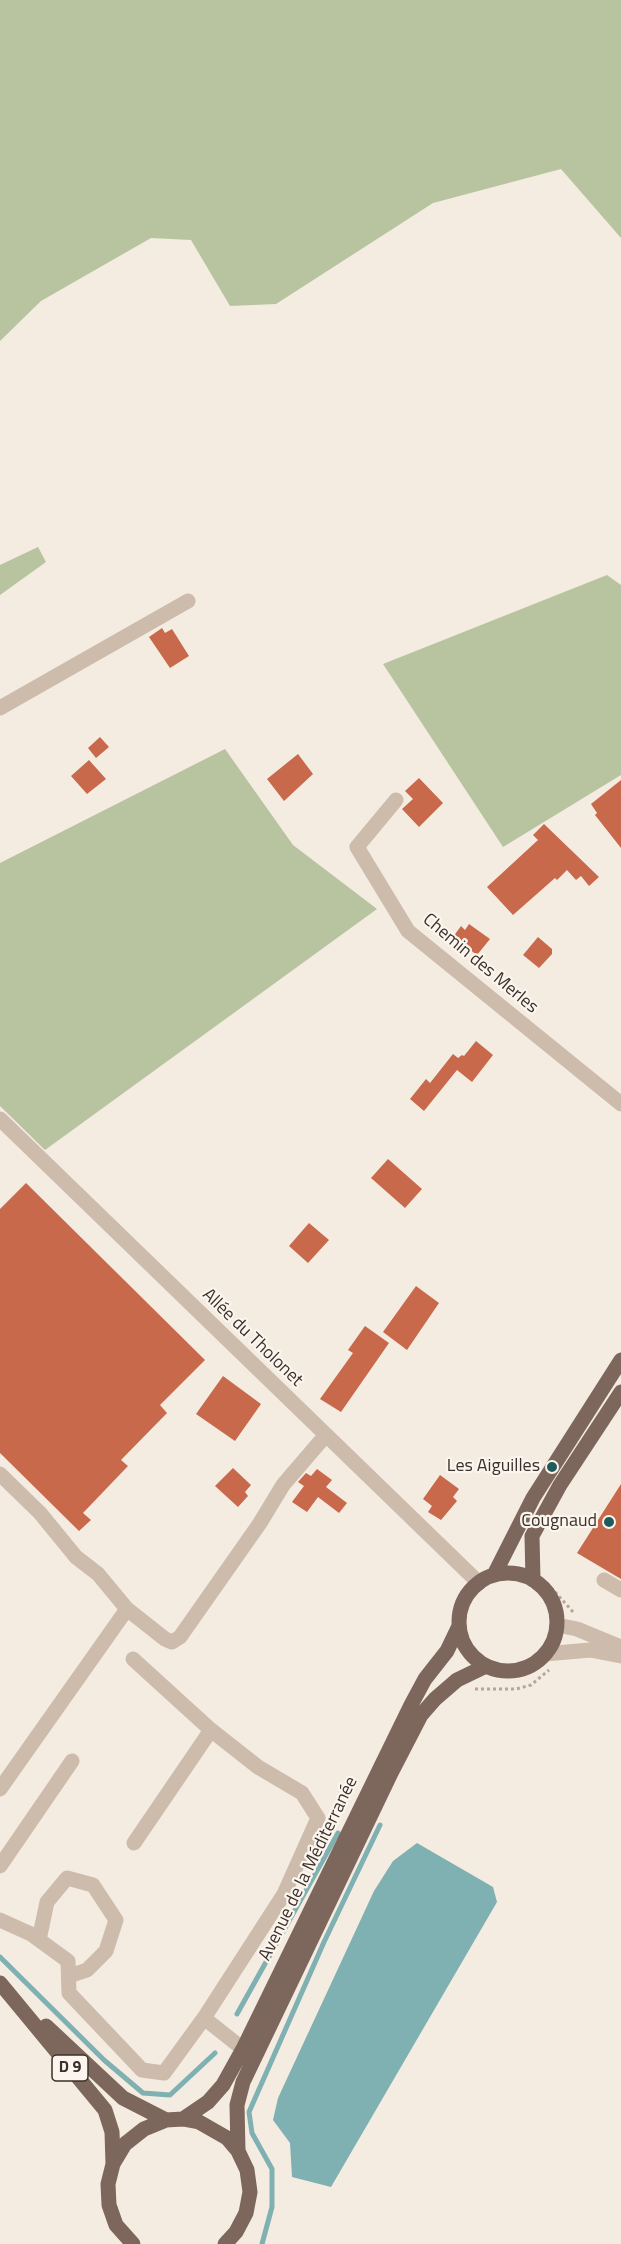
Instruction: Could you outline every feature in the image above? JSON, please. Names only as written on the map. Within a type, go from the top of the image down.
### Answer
[{"type":"main road","points":[[494,1575],[533,1498],[621,1360]]},
{"type":"main road","points":[[539,1580],[509,1573],[494,1575],[479,1583],[468,1595],[461,1610],[459,1626],[463,1642],[472,1656],[486,1666],[501,1671],[518,1671],[533,1665],[546,1654],[554,1641],[557,1626],[556,1610],[550,1595],[539,1580],[532,1536],[560,1485],[621,1392]]},
{"type":"main road","name":"Avenue de la Méditerranée","points":[[183,2119],[208,2102],[223,2085],[243,2049],[420,1688],[447,1651],[459,1626]]},
{"type":"main road","name":"Avenue de la Méditerranée","points":[[238,2151],[237,2105],[243,2082],[391,1773],[421,1715],[435,1699],[457,1680],[486,1666]]},
{"type":"main road","name":"D 9","points":[[0,1982],[123,2098],[166,2120]]},
{"type":"main road","name":"D 9","points":[[0,1982],[105,2110],[112,2132],[113,2164]]},
{"type":"main road","points":[[130,2243],[116,2224],[109,2205],[108,2184],[113,2164],[125,2144],[144,2129],[166,2120],[183,2119],[214,2129],[238,2151],[247,2170],[250,2192],[246,2213],[236,2238],[225,2244]]},
{"type":"street","points":[[0,708],[188,602]]},
{"type":"street","name":"Chemin des Merles","points":[[396,800],[357,847],[408,932],[621,1104]]},
{"type":"street","name":"Allée du Tholonet","points":[[0,1119],[479,1583]]},
{"type":"street","points":[[0,1474],[40,1513],[76,1557],[98,1574],[127,1609],[165,1640],[172,1642],[180,1638],[260,1523],[283,1485],[325,1436]]},
{"type":"street","points":[[604,1580],[621,1590]]},
{"type":"street","points":[[0,1789],[127,1609]]},
{"type":"street","points":[[557,1626],[577,1629],[621,1647]]},
{"type":"street","points":[[546,1654],[590,1650],[621,1656]]},
{"type":"street","points":[[0,1920],[39,1940],[68,1960],[69,1993],[142,2070],[164,2073],[204,2018],[284,1894],[318,1818],[302,1793],[258,1767],[211,1730],[133,1659]]},
{"type":"street","points":[[134,1843],[211,1730]]},
{"type":"street","points":[[0,1866],[72,1761]]},
{"type":"street","points":[[39,1940],[47,1902],[67,1878],[93,1885],[116,1920],[106,1951],[87,1970],[69,1976]]},
{"type":"street","points":[[204,2018],[243,2049]]},
{"type":"path","points":[[539,1580],[578,1617]]},
{"type":"path","points":[[468,1689],[516,1689],[531,1684],[550,1669],[559,1666]]},
{"type":"green space","points":[[0,0],[621,0],[621,238],[561,169],[433,203],[276,304],[230,306],[191,240],[151,238],[41,301],[0,341]]},
{"type":"green space","points":[[38,547],[46,562],[0,595],[0,565]]},
{"type":"green space","points":[[607,575],[621,585],[621,775],[503,847],[383,664]]},
{"type":"green space","points":[[225,749],[293,845],[377,909],[45,1150],[0,1106],[0,863]]},
{"type":"water","points":[[417,1843],[493,1887],[497,1902],[331,2187],[292,2177],[290,2143],[273,2120],[278,2098],[374,1891],[393,1861]]},
{"type":"building","points":[[162,628],[165,633],[172,629],[189,656],[170,668],[149,637]]},
{"type":"building","points":[[100,737],[109,747],[96,758],[88,748]]},
{"type":"building","points":[[298,754],[313,774],[284,801],[267,779]]},
{"type":"building","points":[[89,760],[106,779],[87,794],[71,776]]},
{"type":"building","points":[[419,778],[443,803],[419,827],[402,809],[413,799],[405,791]]},
{"type":"building","points":[[621,780],[621,848],[595,815],[597,813],[591,804]]},
{"type":"building","points":[[544,824],[599,877],[589,886],[581,876],[576,880],[567,870],[513,915],[487,887],[538,840],[533,835]]},
{"type":"building","points":[[469,924],[490,939],[477,955],[453,937],[461,926],[465,930]]},
{"type":"building","points":[[538,937],[552,949],[552,954],[539,968],[523,955]]},
{"type":"building","points":[[476,1041],[493,1055],[472,1082],[457,1070],[424,1111],[410,1099],[426,1079],[430,1083],[453,1054],[458,1058],[464,1056]]},
{"type":"building","points":[[388,1159],[422,1189],[405,1208],[371,1178]]},
{"type":"building","points":[[26,1183],[205,1360],[160,1405],[167,1413],[121,1460],[128,1466],[83,1513],[91,1520],[79,1531],[0,1453],[0,1209]]},
{"type":"building","points":[[309,1223],[329,1240],[308,1263],[289,1246]]},
{"type":"building","points":[[416,1286],[439,1303],[407,1350],[383,1332]]},
{"type":"building","points":[[365,1326],[389,1343],[341,1412],[320,1399],[353,1353],[348,1350]]},
{"type":"building","points":[[223,1376],[261,1404],[235,1441],[196,1414]]},
{"type":"building","points":[[233,1468],[251,1485],[245,1492],[248,1496],[238,1507],[215,1486]]},
{"type":"building","points":[[317,1469],[332,1480],[326,1487],[347,1503],[339,1513],[318,1497],[307,1512],[292,1502],[304,1486],[298,1482],[306,1473],[311,1476]]},
{"type":"building","points":[[440,1475],[459,1489],[453,1497],[457,1501],[441,1520],[428,1512],[432,1506],[423,1499]]},
{"type":"building","name":"Cougnaud","points":[[621,1484],[621,1579],[577,1553]]},
{"type":"waterway","points":[[262,2244],[272,2207],[272,2169],[252,2133],[249,2112],[324,1942],[380,1825]]},
{"type":"waterway","points":[[237,2014],[338,1833]]},
{"type":"waterway","points":[[0,1957],[104,2060],[143,2093],[170,2095],[215,2053]]},
{"type":"place","name":"Les Aiguilles","points":[[552,1467]]},
{"type":"place","name":"Cougnaud","points":[[609,1522]]}]
